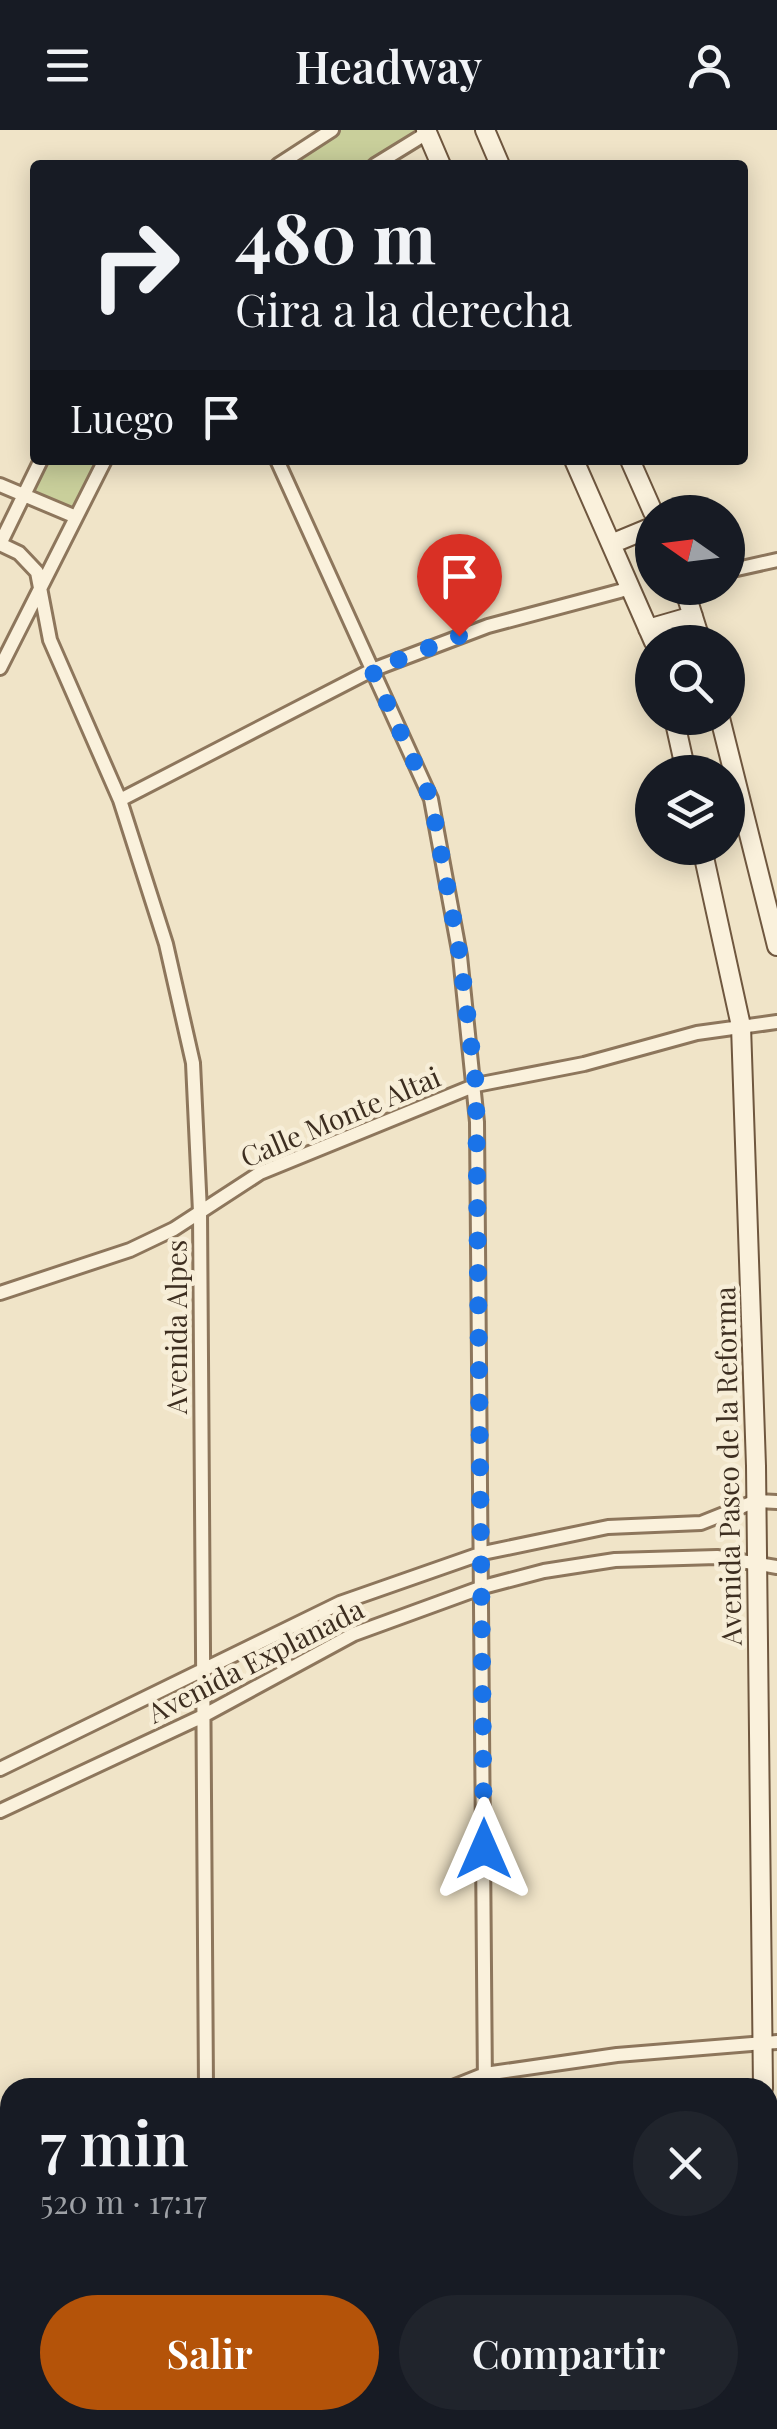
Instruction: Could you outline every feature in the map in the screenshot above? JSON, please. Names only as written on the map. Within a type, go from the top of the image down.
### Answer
[{"type":"main road","points":[[485,130],[498,160]]},
{"type":"main road","points":[[428,131],[439,160]]},
{"type":"main road","points":[[576,465],[646,625]]},
{"type":"main road","points":[[632,465],[645,495]]},
{"type":"main road","points":[[612,544],[635,534]]},
{"type":"main road","points":[[689,605],[696,625]]},
{"type":"main road","points":[[674,625],[693,616]]},
{"type":"main road","points":[[724,735],[777,946]]},
{"type":"main road","name":"Avenida Paseo de la Reforma","points":[[706,865],[741,1026],[756,1501],[768,1566],[769,2042],[764,2078]]},
{"type":"street","points":[[286,160],[332,130]]},
{"type":"street","points":[[383,160],[428,131]]},
{"type":"street","points":[[39,465],[0,544],[30,562],[38,572],[41,591]]},
{"type":"street","points":[[0,668],[102,465]]},
{"type":"street","points":[[279,465],[431,799],[460,956],[476,1085],[485,2078]]},
{"type":"street","points":[[0,485],[76,517]]},
{"type":"street","points":[[745,567],[777,560]]},
{"type":"street","points":[[120,800],[372,670],[488,626],[631,588]]},
{"type":"street","name":"Avenida Alpes","points":[[41,591],[50,640],[120,800],[166,944],[193,1063],[200,1212],[206,2078]]},
{"type":"street","name":"Calle Monte Altai","points":[[0,1293],[130,1250],[200,1212],[260,1172],[476,1085],[584,1064],[697,1033],[777,1022]]},
{"type":"street","name":"Avenida Explanada","points":[[0,1769],[340,1603],[483,1553],[608,1527],[701,1523],[756,1501],[777,1502]]},
{"type":"street","name":"Avenida Explanada","points":[[0,1811],[201,1717],[354,1634],[483,1587],[544,1571],[615,1560],[717,1557],[768,1566]]},
{"type":"street","points":[[500,2078],[617,2055],[769,2042]]},
{"type":"green space","points":[[332,130],[423,130],[382,160],[286,160]]},
{"type":"green space","points":[[39,465],[103,465],[76,517],[25,493]]},
{"type":"route","points":[[459,636],[372,670],[431,799],[460,956],[476,1085],[484,1849]]}]
